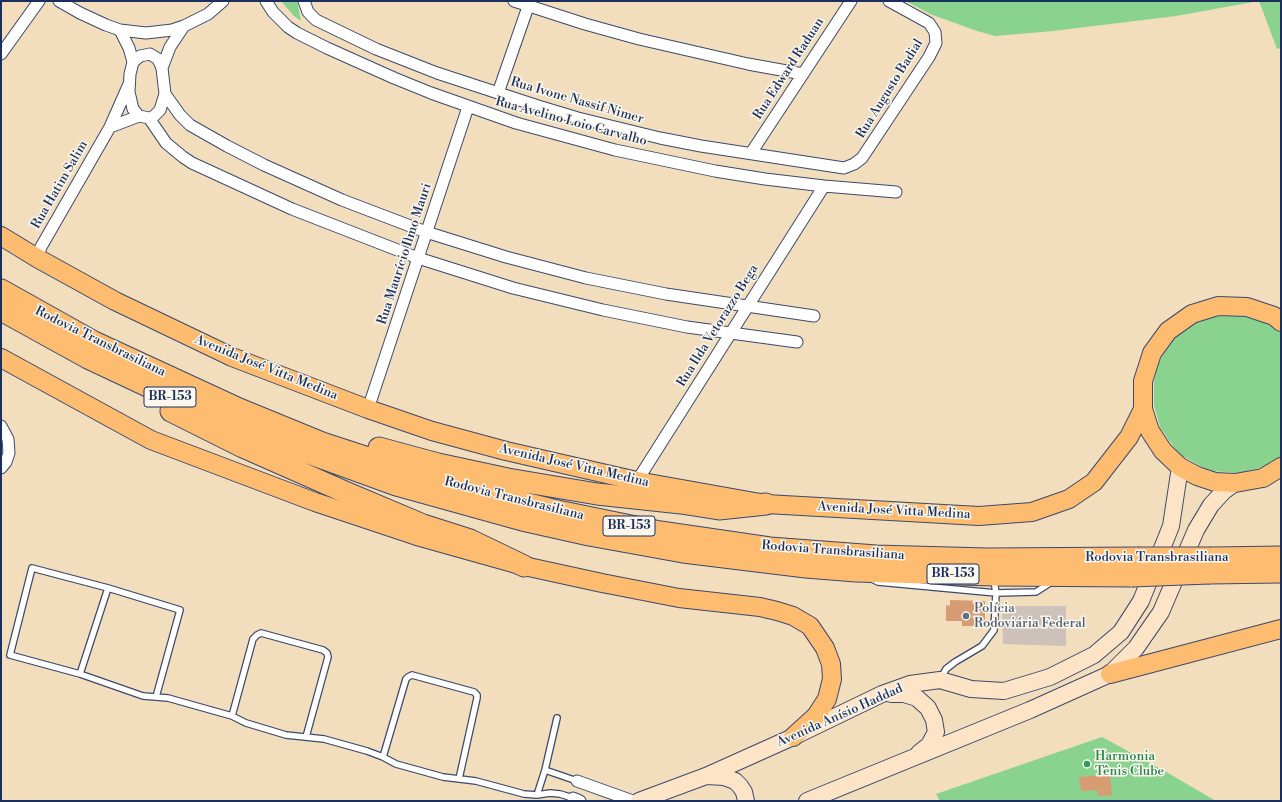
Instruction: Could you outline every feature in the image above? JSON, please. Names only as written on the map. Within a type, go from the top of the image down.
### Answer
[{"type":"highway","name":"Rodovia Transbrasiliana","points":[[1,290],[94,342],[239,409],[322,443],[417,474],[546,508],[629,526],[770,548],[876,556],[992,572],[1210,566],[1281,572]]},
{"type":"highway","name":"Rodovia Transbrasiliana","points":[[3,311],[88,358],[169,396],[297,448],[396,485],[522,520],[589,536],[683,552],[806,567],[856,571],[992,572],[1062,575],[1134,567]]},
{"type":"highway","points":[[3,311],[33,340],[243,447],[423,525],[470,540],[524,566]]},
{"type":"highway","points":[[284,427],[331,432],[375,447],[438,464],[508,479],[597,494],[681,503],[719,509],[766,504]]},
{"type":"highway","name":"Rodovia Transbrasiliana","points":[[1210,566],[1281,557]]},
{"type":"main road","name":"Avenida José Vitta Medina","points":[[1,236],[115,302],[232,357],[368,409],[432,431],[506,452],[637,481],[766,504],[979,516],[1032,512],[1069,499],[1094,482],[1129,437],[1144,409]]},
{"type":"main road","points":[[1281,322],[1274,316],[1247,307],[1218,306],[1192,314],[1168,331],[1152,353],[1143,380],[1144,409],[1150,431],[1163,451],[1180,467],[1196,476],[1209,480],[1234,484],[1263,478],[1281,467]]},
{"type":"main road","points":[[1,358],[151,440],[322,505],[417,536],[524,566],[679,598],[777,611],[793,616],[810,626],[825,648],[831,664],[832,679],[827,699],[816,716],[793,737]]},
{"type":"main road","name":"Avenida Anísio Haddad","points":[[639,801],[706,776],[793,737],[882,694],[910,684],[940,680],[971,689],[1004,691],[1050,678],[1094,655],[1121,632],[1141,601],[1171,526],[1180,467]]},
{"type":"main road","points":[[1110,674],[1136,648],[1161,612],[1196,530],[1211,505],[1224,491],[1234,484]]},
{"type":"main road","points":[[807,801],[1030,710],[1110,674],[1281,629]]},
{"type":"main road","points":[[882,694],[904,694],[917,698],[928,708],[934,720],[936,732],[929,745],[913,758]]},
{"type":"main road","points":[[706,776],[724,777],[735,781],[744,792],[746,801]]},
{"type":"street","points":[[1,54],[39,1]]},
{"type":"street","points":[[59,1],[93,20],[120,30],[139,33],[159,33],[184,26],[208,14],[223,1]]},
{"type":"street","name":"Rua Avelino Loio Carvalho","points":[[266,1],[280,19],[297,33],[394,78],[468,107],[565,137],[665,162],[765,179],[896,192]]},
{"type":"street","name":"Rua Ivone Nassif Nimer","points":[[304,1],[308,12],[316,20],[376,49],[437,74],[571,116],[619,129],[667,139],[844,168],[854,164]]},
{"type":"street","points":[[514,1],[529,3],[585,24],[659,44],[748,64],[803,74]]},
{"type":"street","name":"Rua Edward Raduan","points":[[750,153],[851,1]]},
{"type":"street","name":"Rua Augusto Badial","points":[[854,164],[862,158],[929,58],[936,43],[935,32],[929,23],[889,1]]},
{"type":"street","points":[[498,94],[529,3]]},
{"type":"street","points":[[162,68],[170,47],[184,26]]},
{"type":"street","points":[[110,126],[144,117],[154,116],[160,110],[165,94],[162,68],[158,59],[150,54],[140,56],[133,62],[129,48],[120,30]]},
{"type":"street","name":"Rua Hatim Salim","points":[[133,62],[130,74],[131,104],[135,113],[144,117],[154,126],[166,143],[192,163],[292,209],[418,258],[512,288],[645,319],[797,342]]},
{"type":"street","name":"Rua Hatim Salim","points":[[37,258],[41,247],[110,126],[130,82]]},
{"type":"street","points":[[165,94],[180,115],[190,125],[227,146],[264,165],[336,197],[426,232],[506,257],[586,278],[666,294],[814,316]]},
{"type":"street","name":"Rua Maurício Ilmo Mauri","points":[[368,409],[468,107]]},
{"type":"street","name":"Rua Ilda Vetorazzo Bega","points":[[637,481],[824,186]]},
{"type":"street","points":[[1,426],[8,439],[9,453],[6,462],[1,468]]},
{"type":"street","points":[[577,781],[633,801]]},
{"type":"lane","points":[[156,697],[180,610],[108,588],[32,568],[10,655],[80,674],[143,696],[168,698],[232,716],[246,723],[286,735],[324,739],[367,751],[396,764],[443,777],[476,781],[524,794],[560,794],[576,800]]},
{"type":"lane","points":[[940,680],[946,669],[982,646],[994,630],[992,572]]},
{"type":"lane","points":[[80,674],[108,588]]},
{"type":"lane","points":[[232,716],[253,639],[256,635],[261,633],[323,650],[327,652],[328,657],[306,737]]},
{"type":"lane","points":[[383,757],[408,676],[412,675],[474,692],[477,695],[477,698],[459,779]]},
{"type":"lane","points":[[537,795],[545,770],[557,718]]},
{"type":"lane","points":[[545,770],[577,781]]},
{"type":"shaded area","points":[[1002,606],[1066,606],[1066,646],[1003,644]]},
{"type":"green space","points":[[281,1],[297,1],[301,21],[294,16]]},
{"type":"green space","points":[[906,1],[1259,1],[1176,16],[1053,31],[995,36],[930,14]]},
{"type":"green space","points":[[1259,1],[1281,1],[1281,48],[1277,49]]},
{"type":"green space","points":[[1224,315],[1248,316],[1260,320],[1281,331],[1281,457],[1271,464],[1260,468],[1237,473],[1213,471],[1202,467],[1181,455],[1160,427],[1154,405],[1154,382],[1156,370],[1160,360],[1173,340],[1181,332],[1201,320]]},
{"type":"green space","name":"Harmonia Tênis Clube","points":[[1102,737],[1216,801],[940,801],[936,794]]},
{"type":"building","name":"Polícia Rodoviária Federal","points":[[950,600],[985,601],[985,626],[962,626],[962,621],[946,621],[946,605],[950,606]]},
{"type":"building","points":[[1110,774],[1112,795],[1098,796],[1097,790],[1081,791],[1079,777]]},
{"type":"place","name":"Polícia Rodoviária Federal","points":[[966,616]]},
{"type":"place","name":"Harmonia Tênis Clube","points":[[1087,764]]}]
